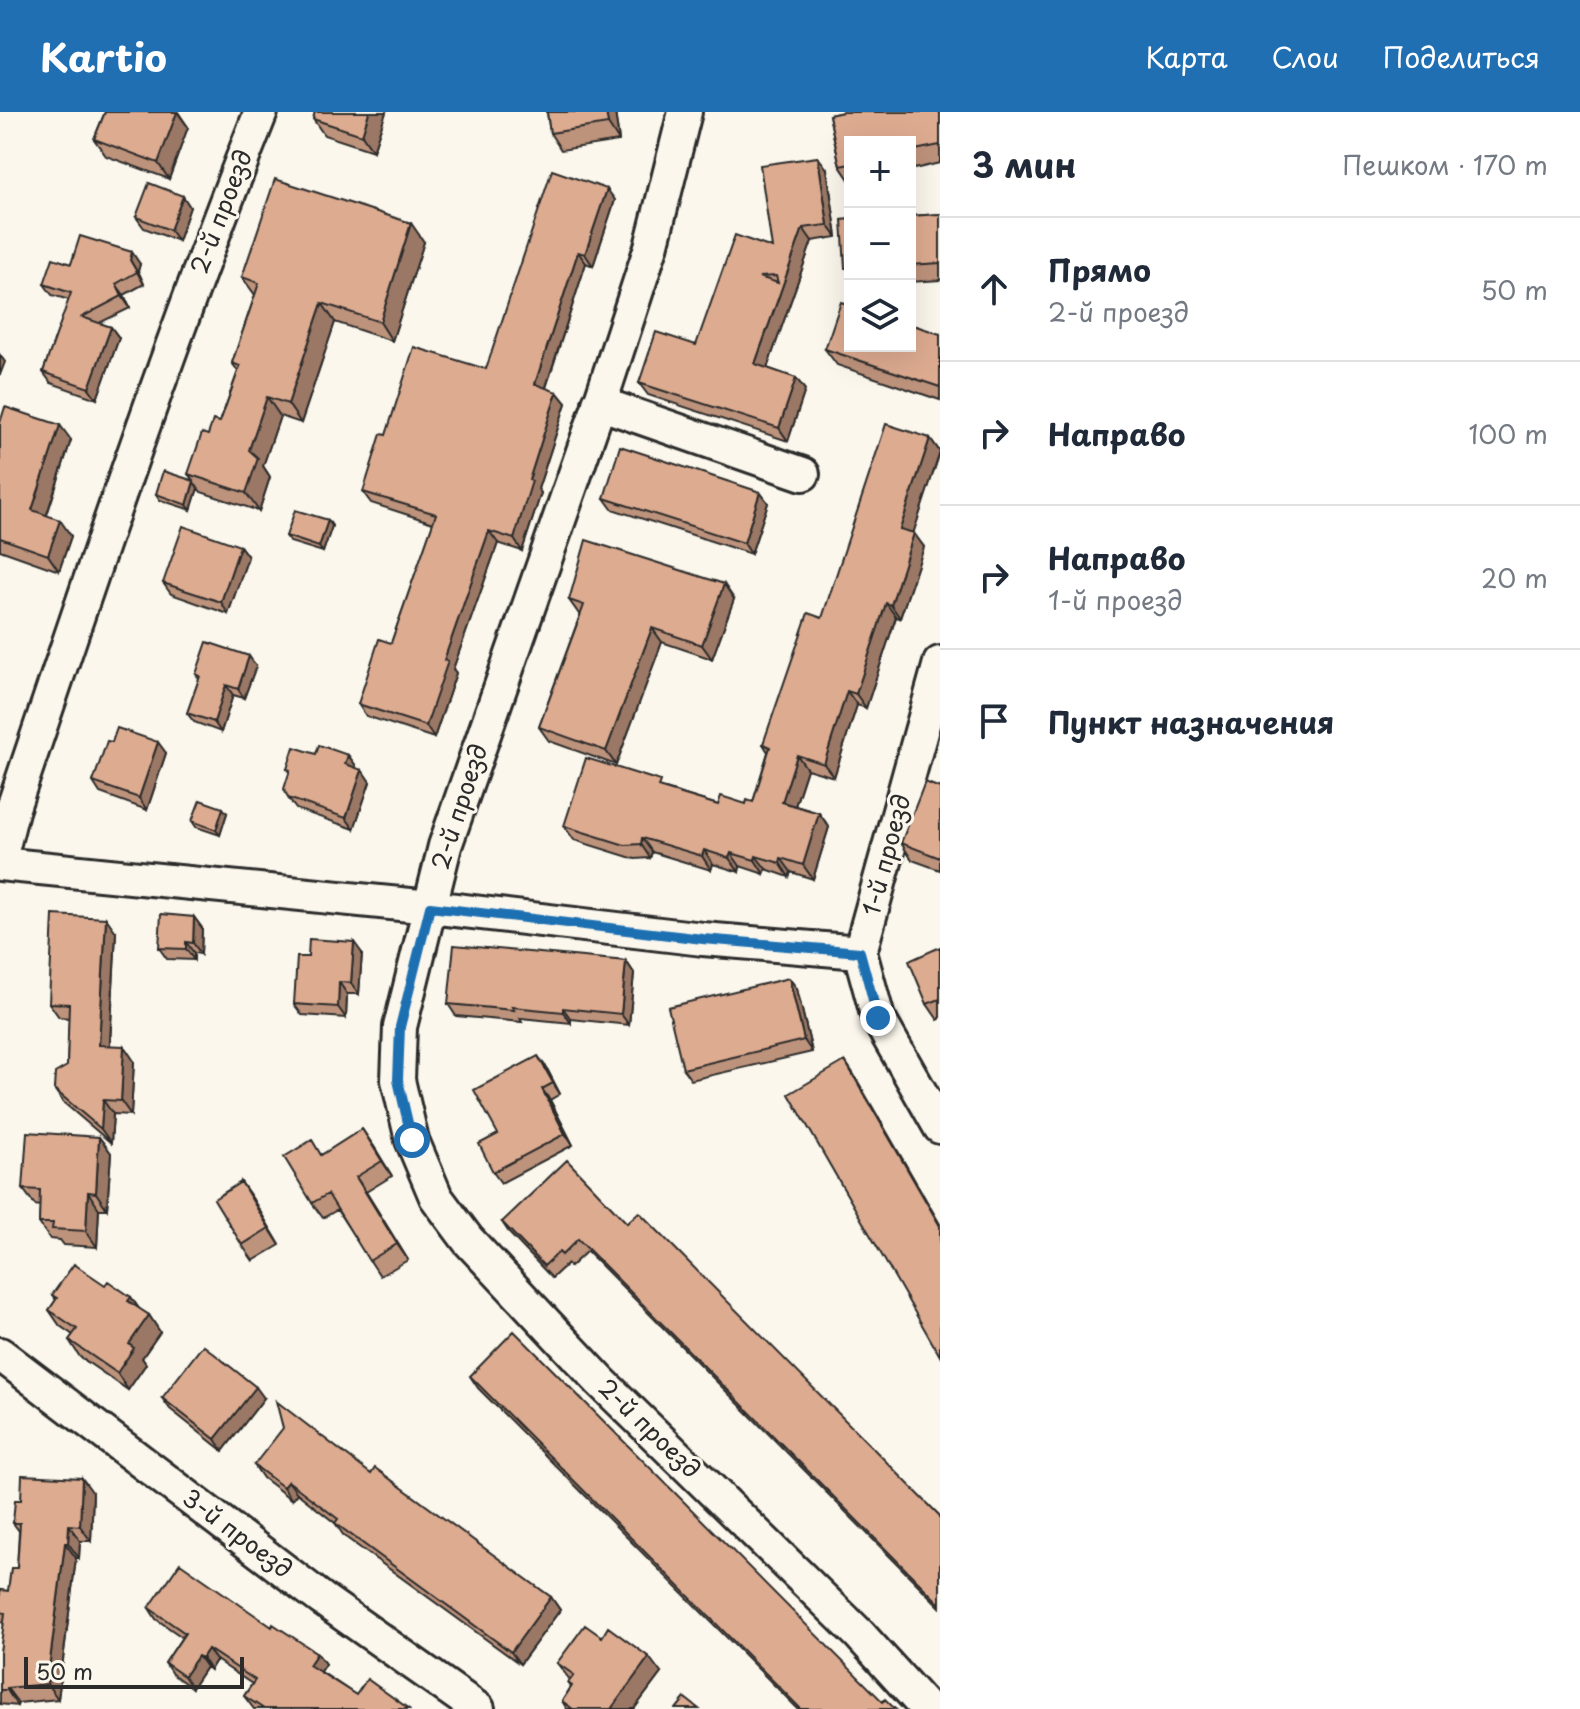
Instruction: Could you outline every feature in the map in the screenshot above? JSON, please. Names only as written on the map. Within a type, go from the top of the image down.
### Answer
[{"type":"street","name":"2-й проезд","points":[[0,861],[12,811],[127,467],[261,112]]},
{"type":"street","name":"2-й проезд","points":[[685,112],[651,247],[445,846],[400,1027],[398,1080],[412,1140],[436,1197],[468,1240],[600,1381],[859,1634],[927,1709]]},
{"type":"street","points":[[599,403],[803,474]]},
{"type":"street","name":"1-й проезд","points":[[860,952],[940,663]]},
{"type":"street","points":[[0,861],[703,939],[860,952],[878,1018],[940,1127]]},
{"type":"street","name":"3-й проезд","points":[[0,1354],[322,1599],[478,1709]]},
{"type":"building","points":[[105,112],[177,112],[158,163],[94,139]]},
{"type":"building","points":[[315,112],[369,112],[362,135],[313,119]]},
{"type":"building","points":[[547,112],[606,112],[608,124],[550,133]]},
{"type":"building","points":[[843,112],[940,112],[940,145],[916,150],[916,136],[844,136],[844,165],[840,166],[829,115]]},
{"type":"building","points":[[818,157],[828,225],[803,228],[755,364],[796,378],[779,428],[639,383],[656,332],[696,345],[735,235],[772,248],[760,165]],"holes":[[[776,276],[778,283],[759,277]]]},
{"type":"building","points":[[552,170],[607,189],[585,254],[578,252],[535,384],[557,392],[514,539],[489,531],[444,660],[448,661],[426,726],[358,704],[379,639],[391,643],[436,514],[363,492],[381,434],[386,435],[414,347],[486,369]]},
{"type":"building","points":[[275,179],[411,223],[380,322],[322,303],[288,404],[267,397],[249,450],[258,458],[246,493],[188,474],[202,433],[208,435],[213,420],[220,422],[240,366],[232,363],[259,283],[242,277]]},
{"type":"building","points":[[149,183],[183,196],[170,230],[136,217]]},
{"type":"building","points":[[940,214],[940,263],[916,265],[916,216]]},
{"type":"building","points":[[80,236],[132,252],[130,260],[137,272],[116,284],[122,296],[82,317],[111,327],[89,388],[43,372],[71,293],[44,284],[53,258],[71,264]]},
{"type":"building","points":[[841,302],[844,303],[844,352],[916,352],[916,326],[940,334],[940,387],[825,349]]},
{"type":"building","points":[[5,407],[60,425],[32,510],[60,520],[48,555],[0,538],[0,423]]},
{"type":"building","points":[[886,424],[930,438],[900,529],[914,533],[891,605],[886,603],[856,694],[847,691],[824,764],[797,755],[782,802],[819,813],[803,865],[781,858],[780,863],[731,853],[729,858],[704,850],[702,856],[642,838],[641,844],[625,845],[564,826],[586,758],[660,781],[658,787],[718,805],[721,796],[746,804],[747,800],[753,802],[770,747],[763,744],[808,613],[822,618]]},
{"type":"building","points":[[620,446],[760,492],[744,543],[604,498]]},
{"type":"building","points":[[163,471],[194,481],[187,505],[156,494]]},
{"type":"building","points":[[295,510],[328,520],[319,547],[286,536]]},
{"type":"building","points":[[183,526],[240,546],[221,602],[163,583]]},
{"type":"building","points":[[586,540],[724,584],[702,645],[652,628],[606,751],[539,727],[584,605],[569,600]]},
{"type":"building","points":[[207,642],[249,656],[238,689],[226,685],[214,722],[187,713],[200,676],[196,674]]},
{"type":"building","points":[[117,728],[158,742],[139,798],[93,782],[107,741],[112,742]]},
{"type":"building","points":[[319,745],[348,755],[345,764],[362,770],[346,818],[288,798],[284,789],[294,747],[316,754]]},
{"type":"building","points":[[925,782],[940,788],[940,858],[901,843]]},
{"type":"building","points":[[200,800],[223,808],[216,830],[192,821]]},
{"type":"building","points":[[161,914],[194,917],[193,943],[186,942],[186,949],[159,948]]},
{"type":"building","points":[[53,915],[106,918],[99,1045],[124,1046],[121,1101],[103,1100],[101,1129],[54,1089],[55,1073],[67,1066],[69,1004],[49,1003]]},
{"type":"building","points":[[309,939],[354,942],[351,983],[339,982],[338,1007],[294,1004],[297,957],[308,957]]},
{"type":"building","points":[[454,945],[626,961],[621,1014],[563,1008],[563,1012],[448,1004]]},
{"type":"building","points":[[940,947],[940,999],[927,1004],[909,961]]},
{"type":"building","points":[[789,978],[804,1040],[683,1069],[668,1007]]},
{"type":"building","points":[[538,1056],[553,1083],[542,1089],[565,1134],[493,1172],[479,1144],[498,1134],[474,1090]]},
{"type":"building","points":[[845,1061],[940,1226],[940,1356],[789,1094]]},
{"type":"building","points":[[362,1129],[382,1161],[356,1177],[397,1244],[369,1261],[328,1194],[312,1203],[284,1157],[312,1140],[321,1155]]},
{"type":"building","points":[[27,1132],[99,1137],[96,1193],[88,1192],[86,1231],[52,1229],[53,1223],[39,1223],[40,1190],[23,1189]]},
{"type":"building","points":[[567,1160],[627,1223],[639,1212],[940,1516],[940,1604],[578,1239],[562,1255],[559,1252],[544,1266],[502,1222]]},
{"type":"building","points":[[241,1182],[269,1228],[242,1245],[214,1199]]},
{"type":"building","points":[[74,1264],[105,1285],[108,1281],[131,1297],[128,1301],[149,1315],[129,1344],[134,1348],[117,1373],[69,1340],[77,1329],[49,1310],[57,1298],[52,1295]]},
{"type":"building","points":[[514,1331],[883,1702],[885,1699],[895,1709],[801,1709],[470,1376]]},
{"type":"building","points":[[203,1345],[256,1387],[215,1439],[162,1398]]},
{"type":"building","points":[[276,1401],[371,1474],[375,1468],[551,1597],[511,1652],[335,1523],[338,1519],[288,1481],[283,1487],[254,1465],[283,1428]]},
{"type":"building","points":[[22,1475],[82,1478],[80,1526],[69,1525],[68,1543],[65,1543],[47,1684],[0,1690],[5,1613],[0,1612],[0,1590],[8,1591],[11,1568],[17,1568],[20,1523],[13,1523],[15,1500],[21,1500]]},
{"type":"building","points":[[180,1563],[272,1627],[273,1624],[317,1653],[309,1665],[356,1695],[367,1679],[409,1709],[264,1709],[244,1696],[255,1680],[208,1649],[202,1658],[198,1656],[184,1676],[165,1663],[185,1633],[149,1608]]},
{"type":"building","points":[[585,1625],[602,1637],[608,1627],[649,1657],[611,1709],[573,1709],[562,1701],[572,1686],[568,1683],[574,1675],[557,1663]]},
{"type":"building","points":[[685,1698],[699,1709],[676,1709]]},
{"type":"route","points":[[412,1140],[398,1080],[400,1027],[430,907],[703,939],[860,952],[878,1018]]}]
